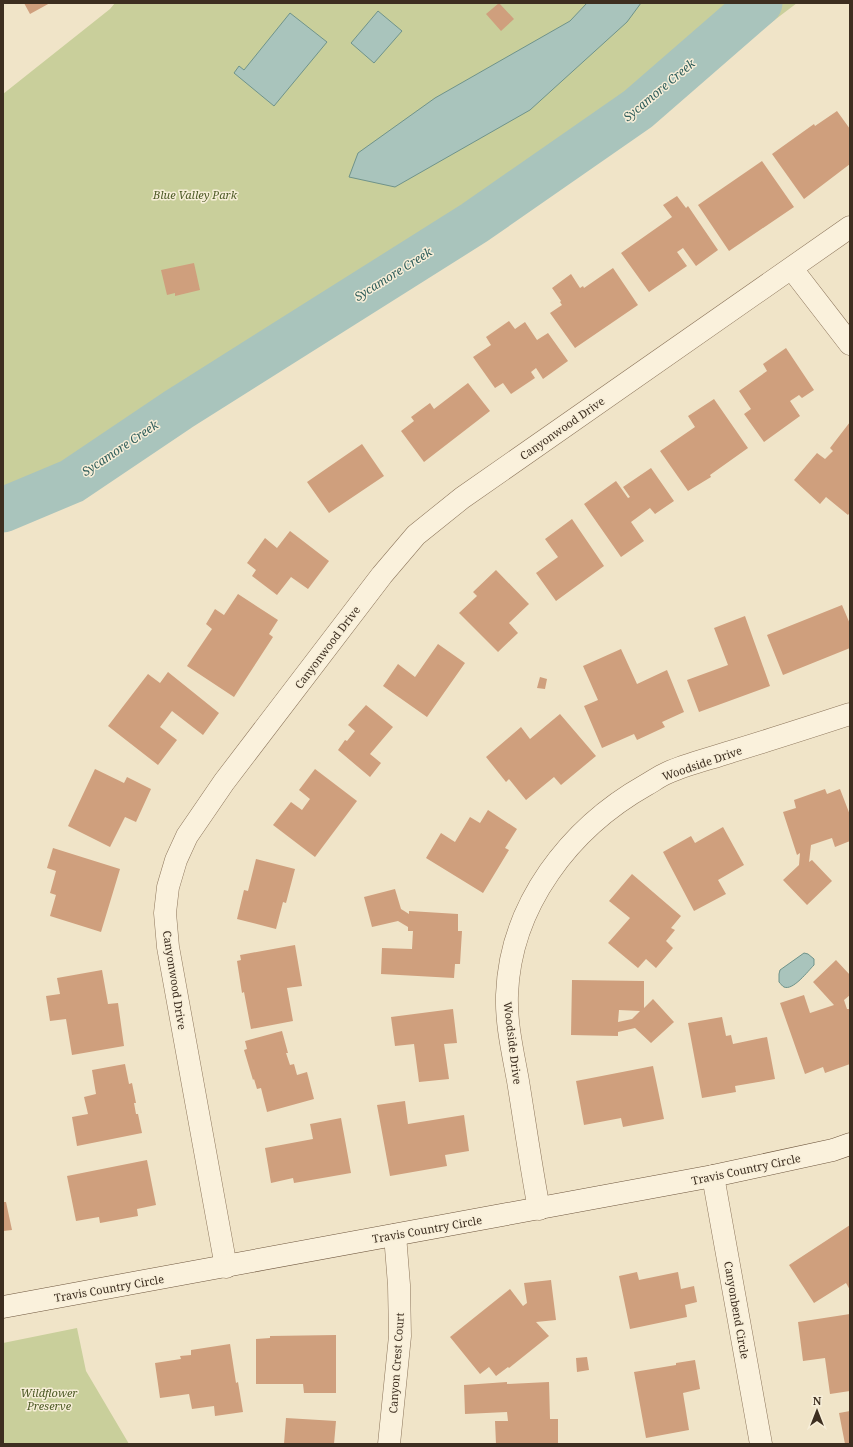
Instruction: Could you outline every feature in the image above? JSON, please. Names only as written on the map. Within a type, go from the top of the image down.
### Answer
[{"type":"street","name":"Canyonwood Drive","points":[[226,1267],[168,947],[165,913],[168,887],[176,860],[187,836],[224,782],[382,575],[416,535],[462,498],[792,269],[850,227]]},
{"type":"street","points":[[792,269],[850,344]]},
{"type":"street","name":"Woodside Drive","points":[[539,1209],[509,1026],[507,995],[510,968],[517,940],[527,910],[540,887],[555,864],[579,835],[608,809],[660,777],[691,765],[850,714]]},
{"type":"street","name":"Travis Country Circle","points":[[3,1307],[713,1176],[833,1150],[850,1144]]},
{"type":"street","name":"Canyonbend Circle","points":[[713,1176],[761,1444]]},
{"type":"street","name":"Canyon Crest Court","points":[[389,1444],[400,1336],[399,1285],[395,1235]]},
{"type":"green space","name":"Blue Valley Park","points":[[115,3],[797,3],[628,131],[419,276],[117,470],[3,526],[3,94],[110,9]]},
{"type":"green space","name":"Wildflower Preserve","points":[[77,1328],[86,1371],[129,1444],[3,1444],[3,1343]]},
{"type":"water","points":[[587,3],[641,3],[627,22],[530,110],[395,187],[349,177],[358,153],[435,98],[570,21]]},
{"type":"water","points":[[378,11],[402,31],[374,63],[351,43]]},
{"type":"water","points":[[290,13],[327,42],[274,106],[234,73],[239,66],[244,70]]},
{"type":"water","points":[[804,953],[808,954],[814,959],[814,965],[792,986],[783,987],[779,982],[780,970]]},
{"type":"building","points":[[24,3],[50,3],[30,14]]},
{"type":"building","points":[[499,3],[514,19],[501,31],[486,14]]},
{"type":"building","points":[[837,111],[850,129],[850,164],[804,199],[772,154],[814,124],[815,126]]},
{"type":"building","points":[[762,161],[794,207],[729,251],[698,205]]},
{"type":"building","points":[[677,196],[686,208],[688,206],[718,250],[696,266],[683,248],[677,252],[687,266],[649,292],[621,253],[672,217],[663,205]]},
{"type":"building","points":[[194,263],[200,290],[175,296],[175,293],[167,295],[161,270]]},
{"type":"building","points":[[613,268],[638,305],[575,348],[550,313],[562,305],[552,288],[571,274],[580,288],[583,286],[584,288]]},
{"type":"building","points":[[509,321],[515,329],[525,322],[537,340],[548,333],[568,361],[543,379],[536,368],[531,372],[535,378],[511,394],[503,383],[495,388],[473,357],[491,345],[486,337]]},
{"type":"building","points":[[786,348],[814,390],[802,398],[799,395],[790,401],[800,416],[764,442],[744,414],[751,409],[739,391],[767,371],[763,364]]},
{"type":"building","points":[[468,383],[490,411],[424,462],[401,431],[414,421],[411,417],[430,403],[434,409]]},
{"type":"building","points":[[714,399],[748,448],[710,475],[711,477],[688,491],[660,451],[695,427],[688,416]]},
{"type":"building","points":[[850,422],[850,512],[848,515],[826,497],[820,504],[794,480],[817,453],[825,459],[833,451],[830,448]]},
{"type":"building","points":[[362,444],[384,476],[329,513],[307,482]]},
{"type":"building","points":[[651,468],[674,501],[655,514],[650,508],[631,522],[644,541],[621,557],[584,504],[616,481],[628,498],[630,497],[623,487]]},
{"type":"building","points":[[572,519],[604,566],[556,601],[536,573],[558,557],[545,539]]},
{"type":"building","points":[[290,531],[329,561],[308,589],[291,577],[277,595],[252,576],[256,570],[247,563],[265,538],[277,548]]},
{"type":"building","points":[[496,570],[529,604],[509,623],[518,633],[498,652],[459,613],[477,596],[473,592]]},
{"type":"building","points":[[238,594],[278,620],[269,634],[273,637],[234,697],[187,666],[212,629],[206,624],[215,609],[224,615]]},
{"type":"building","points":[[842,605],[850,624],[850,648],[783,675],[767,635]]},
{"type":"building","points":[[745,616],[770,686],[699,712],[687,680],[728,665],[714,628]]},
{"type":"building","points":[[438,644],[465,663],[427,717],[383,686],[398,664],[415,677]]},
{"type":"building","points":[[621,649],[637,684],[667,670],[684,712],[662,722],[665,727],[637,740],[634,734],[602,748],[584,706],[598,700],[583,666]]},
{"type":"building","points":[[168,672],[219,713],[203,735],[172,711],[160,727],[177,740],[158,765],[108,726],[148,674],[160,683]]},
{"type":"building","points":[[540,677],[547,679],[545,689],[537,688]]},
{"type":"building","points":[[366,705],[393,727],[370,754],[381,763],[370,777],[338,750],[345,740],[347,741],[355,731],[348,725]]},
{"type":"building","points":[[560,714],[596,756],[561,785],[554,777],[526,800],[509,779],[506,782],[486,757],[521,727],[530,739]]},
{"type":"building","points":[[95,769],[124,783],[127,777],[151,789],[136,822],[125,817],[110,847],[68,826]]},
{"type":"building","points":[[315,769],[357,801],[315,857],[273,825],[291,802],[302,810],[310,799],[299,790]]},
{"type":"building","points":[[825,789],[827,794],[840,789],[850,815],[850,841],[835,847],[832,838],[811,845],[809,862],[812,860],[832,881],[807,905],[783,880],[799,865],[800,853],[797,855],[783,812],[796,808],[794,800]]},
{"type":"building","points":[[488,810],[517,829],[505,848],[509,850],[483,893],[426,858],[441,833],[455,842],[470,817],[480,823]]},
{"type":"building","points":[[723,827],[744,865],[718,880],[726,894],[694,911],[663,852],[691,836],[695,843]]},
{"type":"building","points":[[53,848],[120,869],[101,932],[50,916],[56,895],[50,893],[56,871],[47,868]]},
{"type":"building","points":[[256,859],[295,869],[286,903],[283,902],[276,929],[237,919],[244,890],[248,891]]},
{"type":"building","points":[[632,874],[681,916],[671,928],[675,930],[666,941],[673,948],[656,968],[646,959],[638,968],[608,943],[630,918],[609,901]]},
{"type":"building","points":[[395,889],[401,909],[409,914],[409,911],[458,914],[458,931],[462,931],[460,964],[455,964],[454,978],[381,974],[382,948],[412,949],[413,931],[408,931],[408,927],[398,921],[372,927],[364,897]]},
{"type":"building","points":[[295,945],[302,986],[287,988],[293,1021],[251,1029],[244,992],[242,993],[237,961],[241,960],[240,955]]},
{"type":"building","points":[[836,960],[850,975],[850,995],[844,1000],[847,1009],[850,1009],[850,1064],[825,1073],[823,1067],[805,1074],[780,1003],[804,995],[810,1013],[834,1005],[813,982]]},
{"type":"building","points":[[102,970],[108,1004],[118,1003],[124,1046],[72,1055],[66,1019],[50,1021],[46,996],[60,994],[57,978]]},
{"type":"building","points":[[572,980],[644,981],[644,1008],[653,999],[674,1022],[651,1043],[635,1028],[618,1032],[618,1036],[571,1035]],"holes":[[[619,1010],[640,1011],[632,1019],[618,1022]]]},
{"type":"building","points":[[453,1009],[457,1043],[444,1044],[449,1079],[419,1082],[414,1044],[395,1046],[391,1017]]},
{"type":"building","points":[[722,1017],[726,1036],[731,1035],[733,1044],[767,1037],[775,1079],[735,1086],[736,1092],[702,1098],[688,1023]]},
{"type":"building","points":[[282,1031],[290,1065],[294,1064],[297,1075],[307,1072],[314,1099],[267,1112],[261,1088],[257,1089],[254,1079],[253,1080],[244,1050],[247,1049],[245,1041]]},
{"type":"building","points":[[125,1064],[129,1084],[132,1083],[136,1103],[134,1103],[136,1114],[138,1114],[142,1133],[77,1146],[72,1117],[88,1114],[84,1097],[96,1094],[92,1070]]},
{"type":"building","points":[[653,1066],[664,1119],[623,1127],[621,1118],[584,1125],[576,1081]]},
{"type":"building","points":[[405,1101],[408,1124],[464,1115],[469,1151],[445,1155],[447,1166],[390,1176],[377,1105]]},
{"type":"building","points":[[341,1118],[351,1173],[294,1183],[293,1178],[271,1183],[265,1148],[313,1139],[310,1124]]},
{"type":"building","points":[[147,1160],[156,1205],[137,1209],[138,1216],[100,1223],[99,1217],[76,1221],[67,1176]]},
{"type":"building","points":[[3,1202],[6,1202],[12,1230],[3,1231]]},
{"type":"building","points":[[850,1225],[850,1290],[846,1283],[814,1303],[789,1265]]},
{"type":"building","points":[[637,1272],[639,1280],[678,1272],[681,1289],[694,1286],[697,1302],[685,1305],[687,1317],[630,1329],[619,1276]]},
{"type":"building","points":[[551,1280],[556,1320],[536,1322],[549,1336],[509,1368],[508,1367],[496,1376],[489,1367],[480,1374],[450,1337],[510,1289],[523,1306],[527,1303],[524,1283]]},
{"type":"building","points":[[850,1314],[850,1391],[830,1394],[825,1358],[803,1361],[798,1322]]},
{"type":"building","points":[[336,1335],[336,1393],[304,1393],[303,1384],[256,1384],[256,1339],[270,1338],[270,1336]]},
{"type":"building","points":[[230,1344],[236,1383],[238,1382],[243,1412],[215,1416],[214,1406],[192,1409],[189,1394],[160,1398],[155,1363],[181,1359],[180,1356],[191,1355],[191,1350]]},
{"type":"building","points":[[587,1357],[589,1370],[577,1372],[576,1358]]},
{"type":"building","points":[[695,1360],[700,1389],[683,1393],[689,1430],[646,1438],[634,1372],[676,1365],[676,1363]]},
{"type":"building","points":[[507,1382],[507,1384],[549,1382],[550,1419],[558,1419],[558,1444],[496,1444],[495,1421],[508,1421],[507,1412],[465,1414],[464,1385]]},
{"type":"building","points":[[850,1411],[850,1444],[845,1444],[839,1413]]},
{"type":"building","points":[[286,1418],[336,1421],[334,1444],[284,1444]]},
{"type":"waterway","name":"Sycamore Creek","points":[[3,510],[72,481],[179,409],[474,223],[638,109],[760,3]]}]
